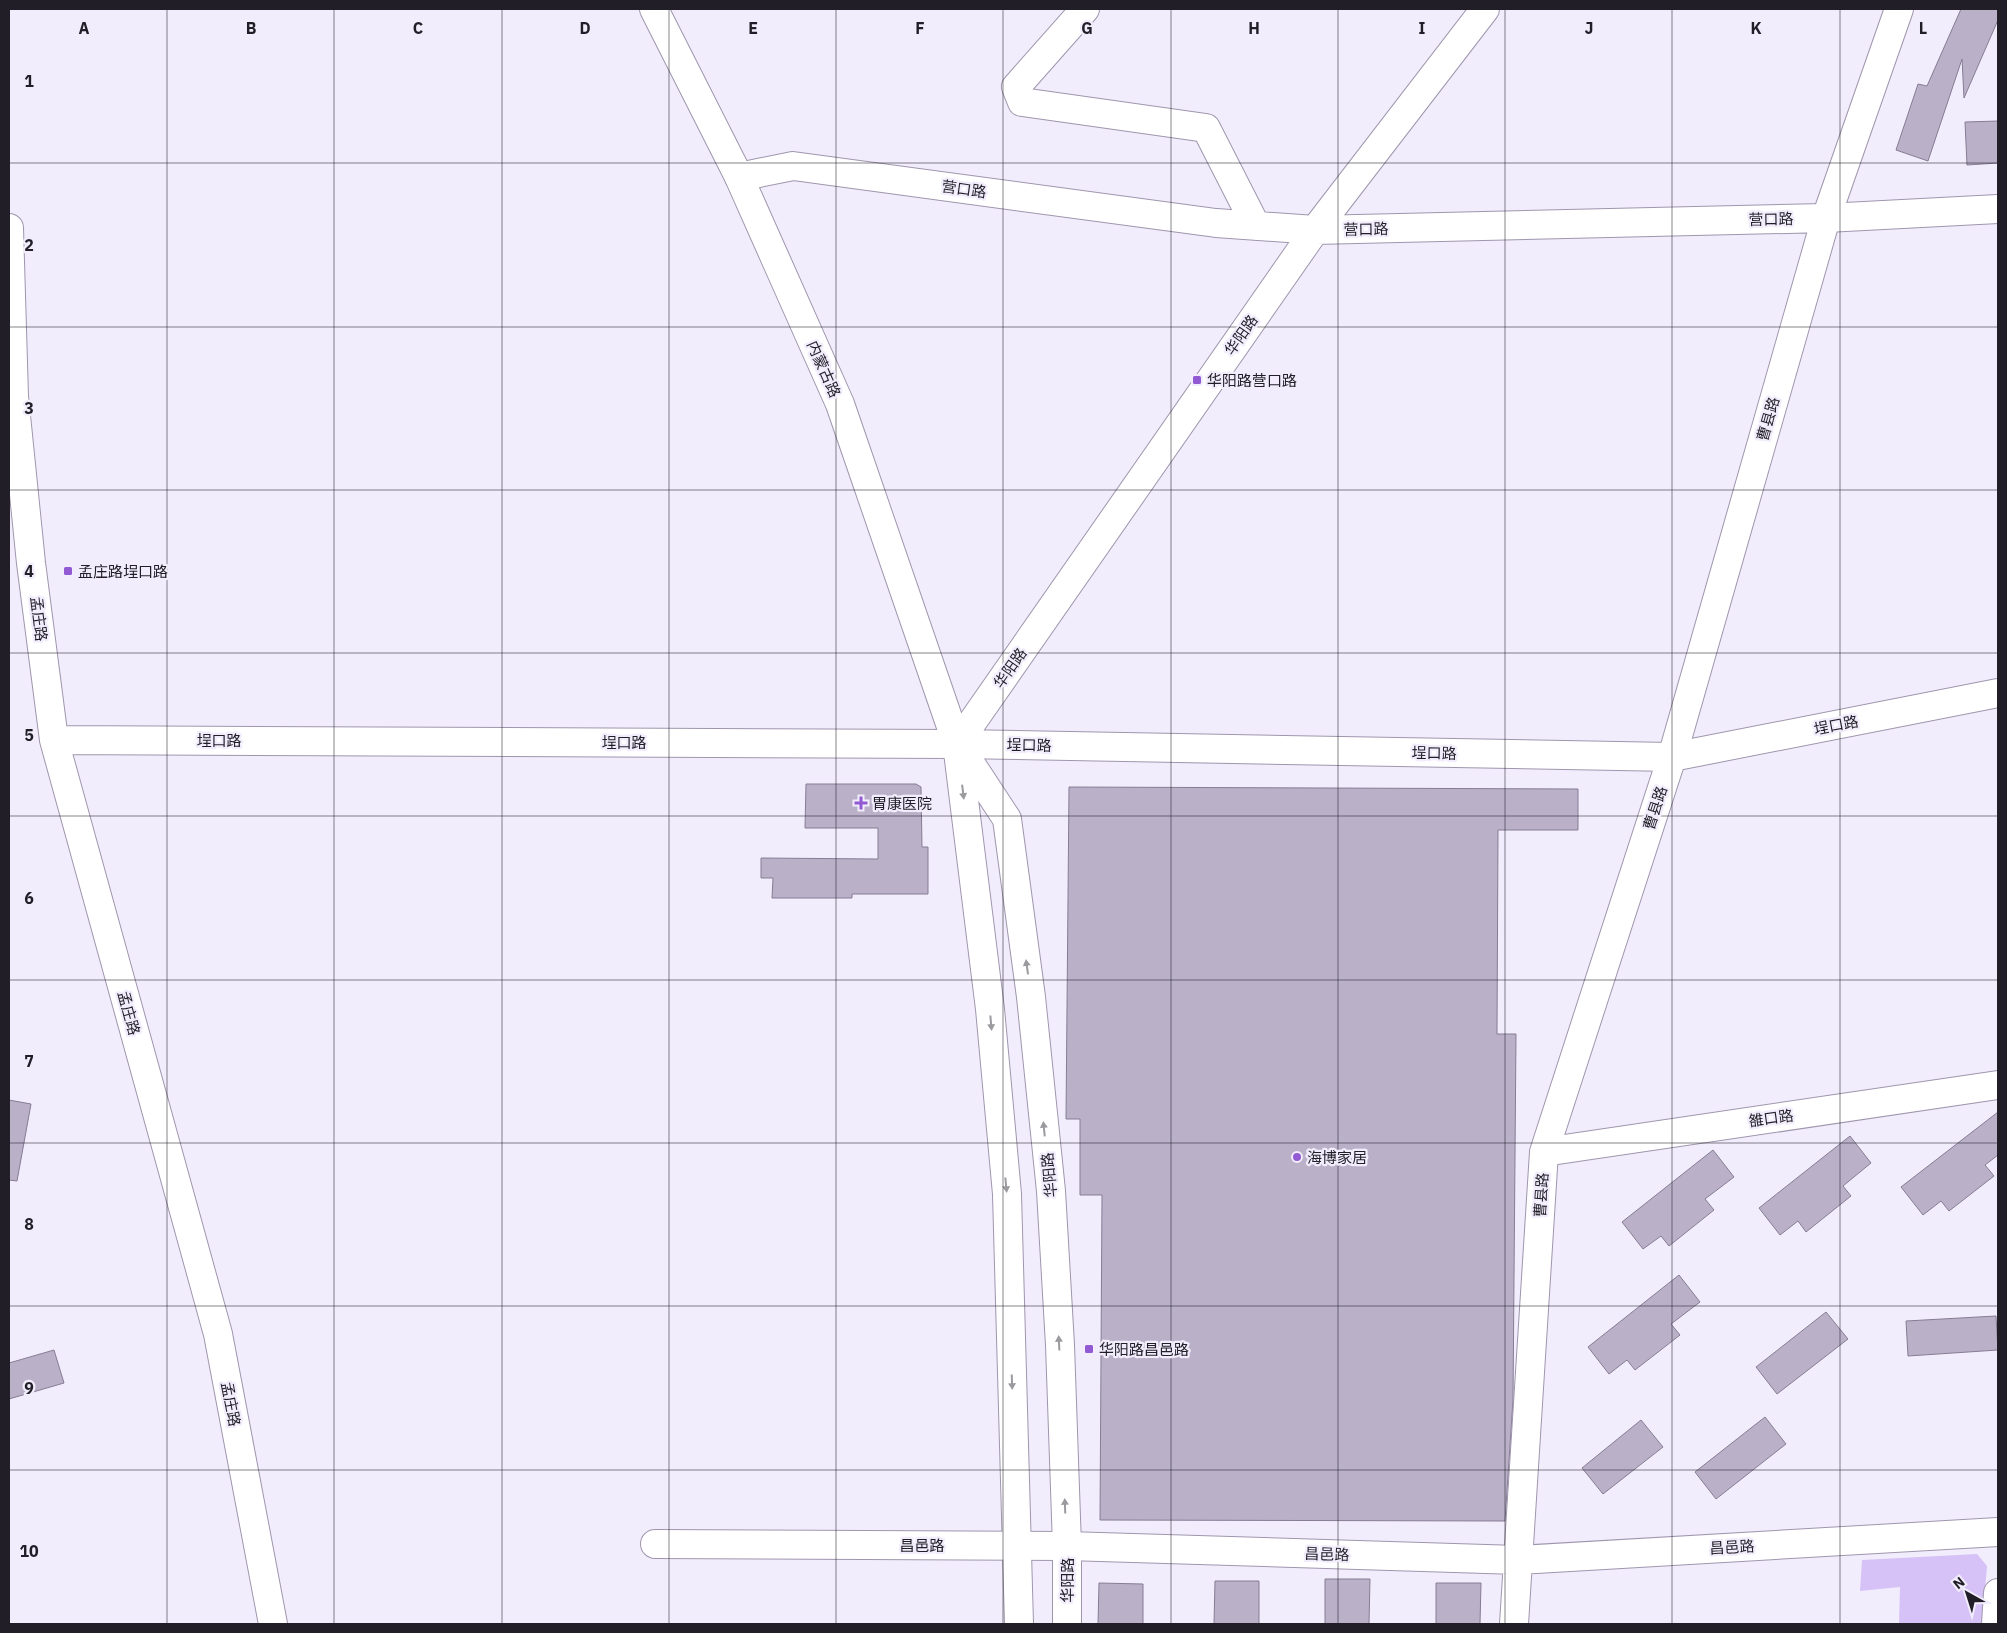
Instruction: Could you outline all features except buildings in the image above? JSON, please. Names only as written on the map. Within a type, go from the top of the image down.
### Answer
[{"type":"street","name":"内蒙古路","points":[[654,9],[739,177],[840,404],[957,744]]},
{"type":"street","points":[[1085,9],[1016,87],[1022,102],[1206,128],[1256,226]]},
{"type":"street","name":"华阳路","points":[[1067,1624],[1067,1546],[1060,1344],[1050,1191],[1031,997],[1007,820],[957,744],[1315,230],[1485,9]]},
{"type":"street","name":"曹县路","points":[[1514,1624],[1544,1152],[1672,757],[1826,218],[1899,9]]},
{"type":"street","name":"营口路","points":[[739,177],[793,166],[1206,222],[1315,230],[1826,218],[1998,209]]},
{"type":"street","name":"孟庄路","points":[[9,228],[12,396],[54,740],[218,1334],[273,1624]]},
{"type":"street","name":"埕口路","points":[[54,740],[957,744],[1672,757],[1998,693]]},
{"type":"street","points":[[957,744],[990,1009],[1007,1194],[1019,1624]]},
{"type":"street","name":"雒口路","points":[[1544,1152],[1998,1085]]},
{"type":"street","name":"昌邑路","points":[[655,1544],[1067,1546],[1518,1560],[1998,1532]]},
{"type":"street","points":[[1996,1624],[1998,1593]]},
{"type":"shaded area","points":[[1977,1554],[1987,1566],[1982,1624],[1899,1624],[1900,1587],[1860,1591],[1862,1560]]},
{"type":"place","name":"华阳路营口路","points":[[1197,380]]},
{"type":"place","name":"孟庄路埕口路","points":[[68,571]]},
{"type":"place","name":"胃康医院","points":[[861,803]]},
{"type":"place","name":"海博家居","points":[[1297,1157]]},
{"type":"place","name":"华阳路昌邑路","points":[[1089,1349]]}]
